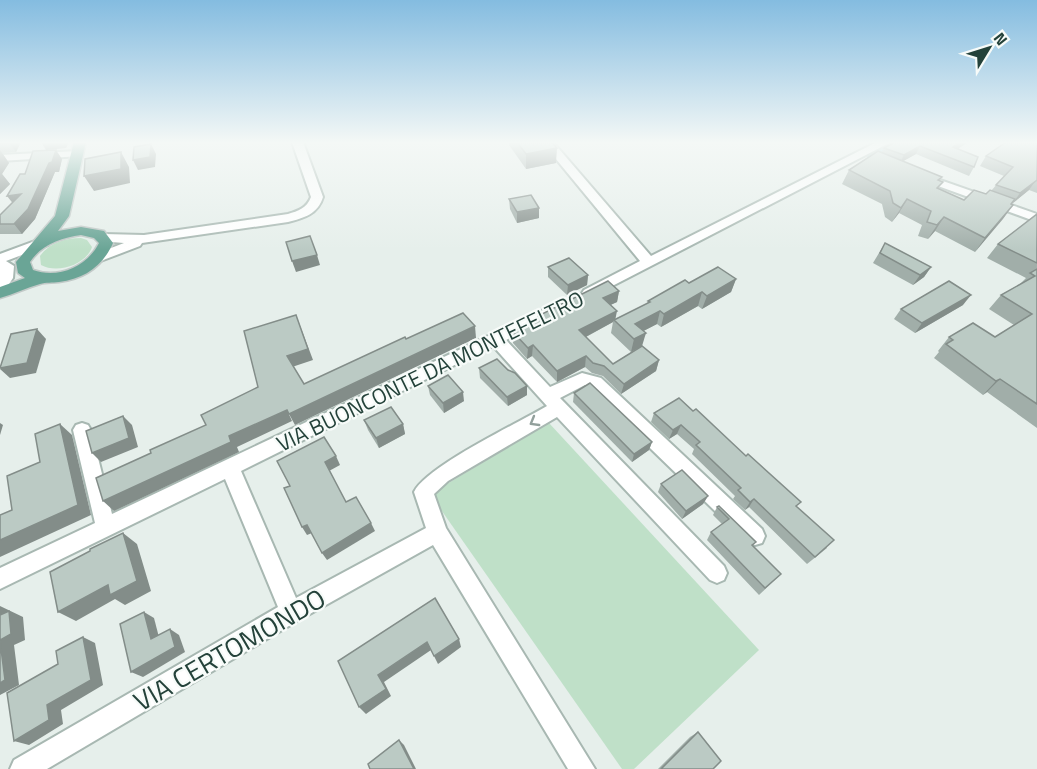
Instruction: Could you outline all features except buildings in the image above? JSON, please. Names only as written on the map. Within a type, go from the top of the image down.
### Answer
[{"type":"main road","points":[[43,242],[62,216],[72,178]]},
{"type":"main road","points":[[0,290],[40,278],[72,273],[98,258],[106,243],[104,238],[99,234],[81,231],[62,216]]},
{"type":"main road","points":[[0,290],[23,268],[27,255],[43,242],[55,236],[81,231]]},
{"type":"main road","points":[[23,268],[32,276],[40,278]]},
{"type":"street","points":[[104,238],[144,239],[291,218],[308,211],[314,205],[317,197],[310,178]]},
{"type":"street","points":[[578,178],[649,263]]},
{"type":"street","name":"VIA BUONCONTE DA MONTEFELTRO","points":[[0,579],[496,339],[815,178]]},
{"type":"street","points":[[923,178],[1037,218]]},
{"type":"street","points":[[98,258],[144,239]]},
{"type":"street","points":[[2,263],[43,242]]},
{"type":"street","points":[[2,263],[23,268]]},
{"type":"street","points":[[0,290],[6,278],[2,263]]},
{"type":"street","points":[[496,339],[553,402],[717,573]]},
{"type":"street","points":[[582,769],[437,532],[424,492],[441,475],[553,402],[582,379],[587,379],[595,383],[755,536]]},
{"type":"street","points":[[82,430],[106,528]]},
{"type":"street","points":[[230,468],[291,612]]},
{"type":"street","name":"VIA CERTOMONDO","points":[[23,769],[291,612],[437,532]]},
{"type":"green space","points":[[81,238],[87,240],[92,247],[84,259],[63,268],[55,269],[41,265],[40,256],[48,248],[63,240]]},
{"type":"green space","points":[[549,423],[759,650],[634,769],[622,769],[430,494]]}]
